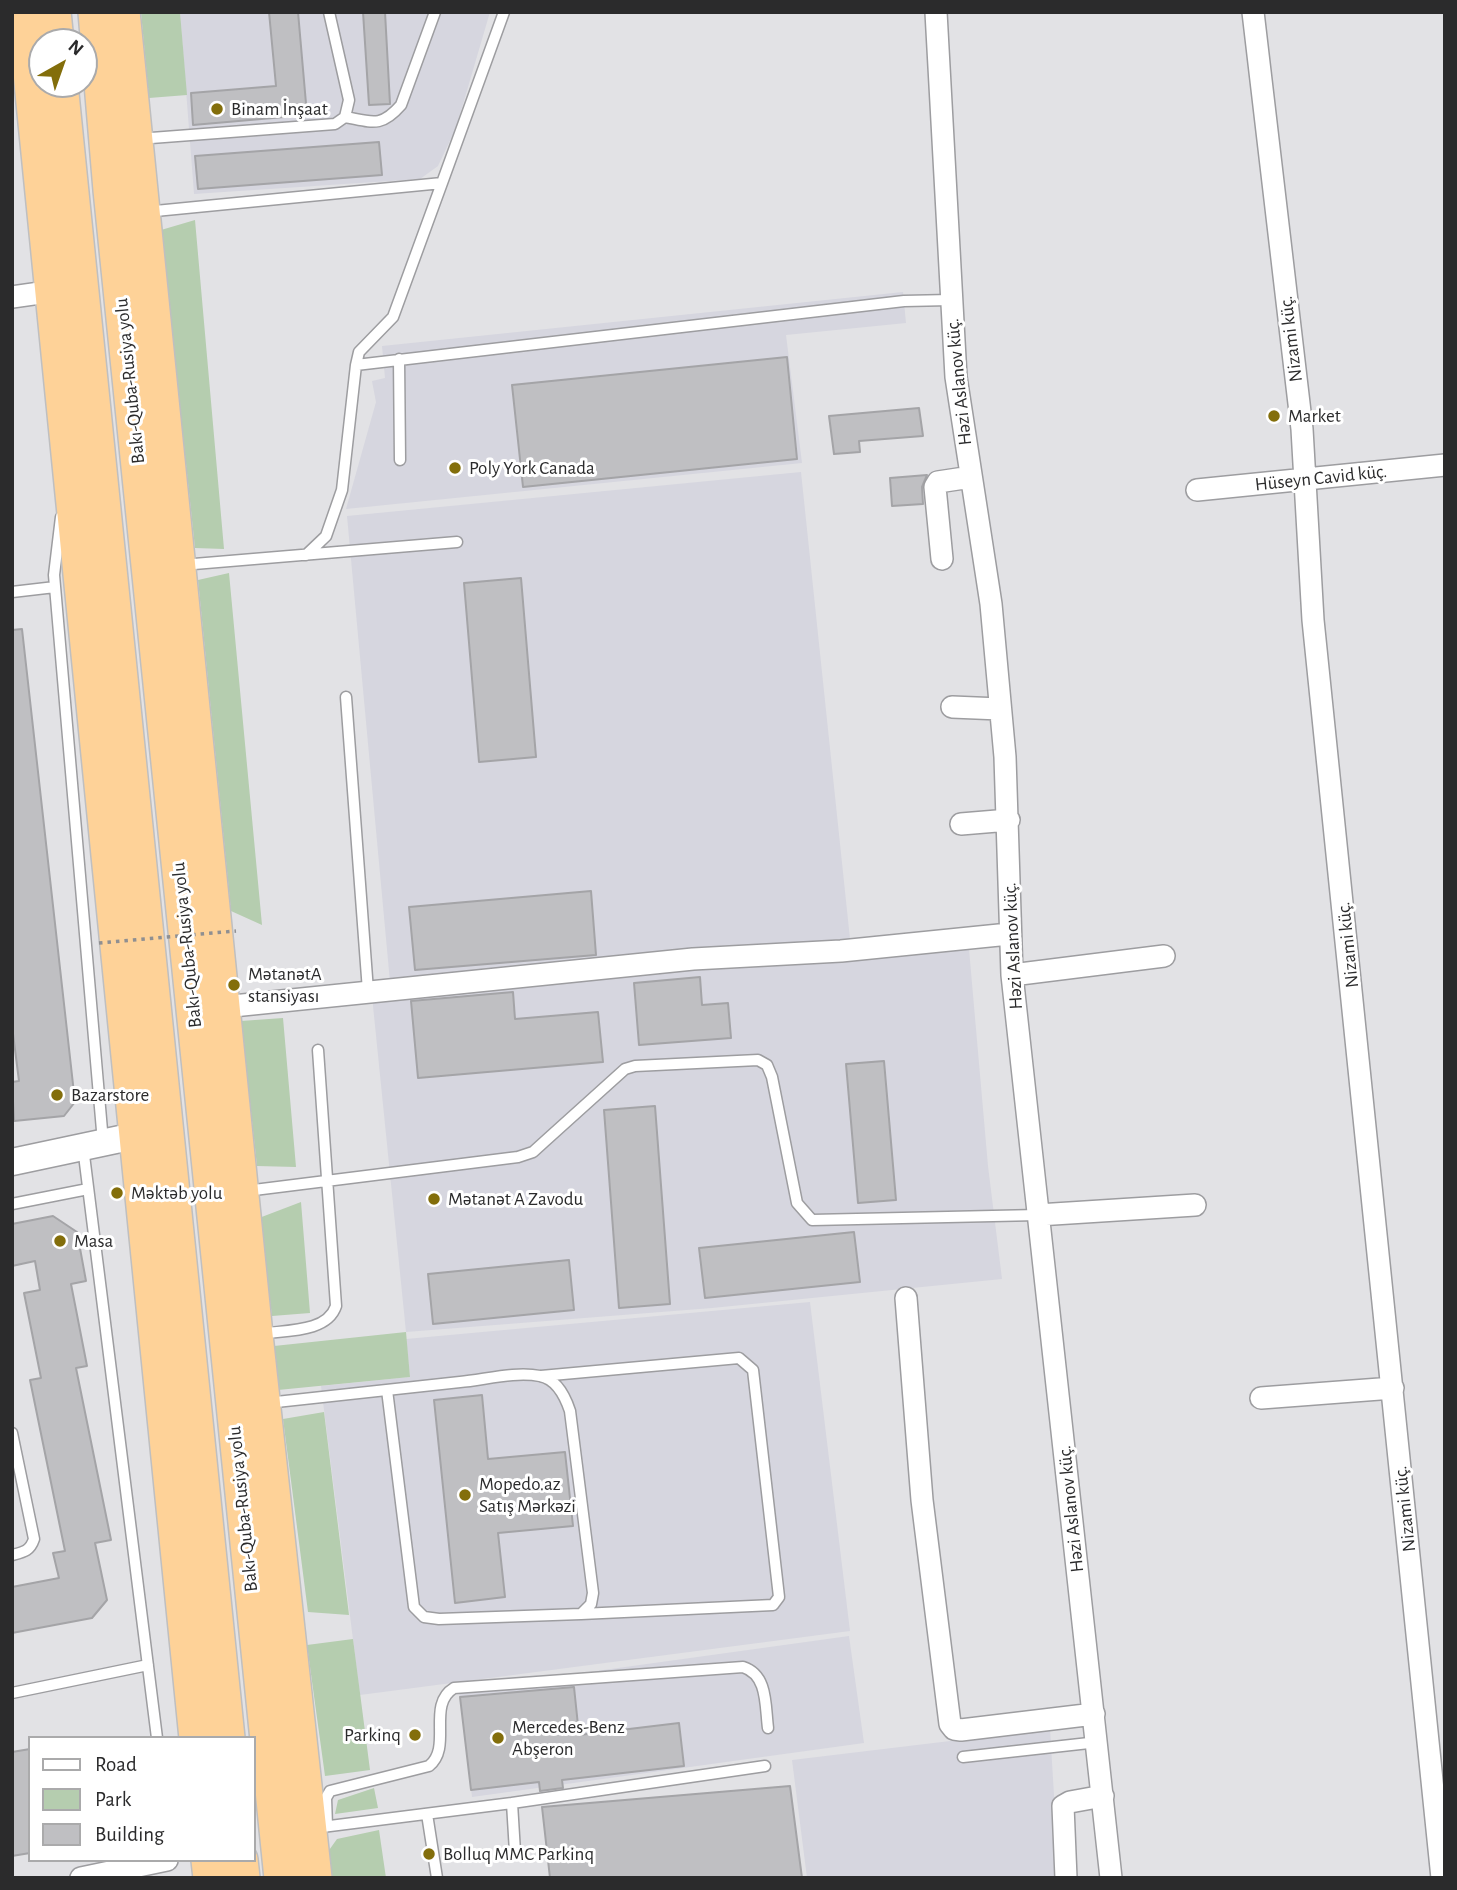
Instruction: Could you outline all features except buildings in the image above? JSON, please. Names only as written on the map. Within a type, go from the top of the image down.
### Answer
[{"type":"highway","points":[[25,12],[197,1736]]},
{"type":"highway","name":"Bakı-Quba-Rusiya yolu","points":[[96,12],[111,191],[282,1878]]},
{"type":"highway","points":[[122,12],[255,1335],[289,1626],[318,1828],[314,1878]]},
{"type":"highway","name":"Bakı-Quba-Rusiya yolu","points":[[61,98],[144,939],[227,1736]]},
{"type":"highway","points":[[274,1802],[289,1626]]},
{"type":"street","name":"Həzi Aslanov küç.","points":[[936,12],[956,377],[991,604],[1009,820],[1009,934],[1012,975],[1111,1878]]},
{"type":"street","name":"Nizami küç.","points":[[1253,12],[1306,481],[1313,620],[1442,1878]]},
{"type":"street","points":[[12,297],[54,291]]},
{"type":"street","name":"Hüseyn Cavid küç.","points":[[1198,490],[1445,465]]},
{"type":"street","points":[[942,559],[935,487],[938,482],[971,477]]},
{"type":"street","points":[[952,706],[1000,709]]},
{"type":"street","points":[[961,824],[1009,820]]},
{"type":"street","points":[[223,1007],[693,959],[841,951],[1009,934]]},
{"type":"street","points":[[1012,975],[1164,956]]},
{"type":"street","points":[[12,1162],[139,1135]]},
{"type":"street","points":[[1038,1215],[1195,1205]]},
{"type":"street","points":[[906,1298],[922,1500],[950,1724],[954,1729],[961,1730],[1094,1714]]},
{"type":"street","points":[[1261,1398],[1392,1388]]},
{"type":"street","points":[[1066,1878],[1063,1806],[1070,1802],[1103,1796]]},
{"type":"street","points":[[86,1877],[157,1862]]},
{"type":"lane","points":[[135,139],[335,124],[345,117],[349,100],[329,12]]},
{"type":"lane","points":[[345,117],[377,124],[392,115],[401,105],[435,12]]},
{"type":"lane","points":[[306,555],[326,536],[342,489],[359,352],[393,317],[504,12]]},
{"type":"lane","points":[[143,212],[442,183]]},
{"type":"lane","points":[[356,365],[904,301],[950,300]]},
{"type":"lane","points":[[399,359],[400,460]]},
{"type":"lane","points":[[71,456],[54,565],[93,1145],[88,1189],[157,1736]]},
{"type":"lane","points":[[176,566],[457,542]]},
{"type":"lane","points":[[12,592],[55,587]]},
{"type":"lane","points":[[346,697],[368,992]]},
{"type":"lane","points":[[255,1335],[321,1325],[332,1317],[336,1306],[318,1050]]},
{"type":"lane","points":[[240,1192],[518,1157],[539,1147],[625,1069],[635,1066],[758,1060],[767,1065],[772,1077],[797,1203],[812,1220],[1038,1215]]},
{"type":"lane","points":[[12,1205],[88,1189]]},
{"type":"lane","points":[[265,1404],[387,1390],[739,1358],[753,1370],[779,1597],[774,1605],[439,1619],[424,1616],[414,1607],[387,1390]]},
{"type":"lane","points":[[541,1376],[554,1383],[565,1396],[569,1411],[593,1593],[591,1604],[581,1614]]},
{"type":"lane","points":[[12,1433],[34,1539],[32,1547],[12,1555]]},
{"type":"lane","points":[[12,1693],[148,1665]]},
{"type":"lane","points":[[765,1766],[318,1828],[326,1798],[331,1791],[429,1766],[434,1762],[438,1750],[440,1704],[444,1694],[454,1688],[743,1667],[753,1670],[762,1682],[768,1727]]},
{"type":"lane","points":[[963,1757],[1098,1742]]},
{"type":"lane","points":[[512,1803],[515,1852]]},
{"type":"lane","points":[[427,1814],[437,1878]]},
{"type":"path","points":[[99,943],[236,931]]},
{"type":"shaded area","points":[[180,12],[490,12],[456,128],[438,166],[420,179],[194,194]]},
{"type":"shaded area","points":[[903,292],[906,323],[786,335],[802,463],[346,509],[376,402],[372,381],[385,378],[382,346]]},
{"type":"shaded area","name":"Poly York Canada","points":[[801,472],[850,939],[390,982],[347,516]]},
{"type":"shaded area","points":[[969,949],[988,1166],[1002,1279],[712,1308],[406,1332],[372,996],[754,962]]},
{"type":"shaded area","points":[[810,1302],[850,1631],[360,1695],[321,1386],[410,1377],[406,1339]]},
{"type":"shaded area","points":[[849,1636],[864,1743],[472,1797],[459,1690]]},
{"type":"shaded area","points":[[1050,1729],[1059,1878],[807,1878],[792,1760]]},
{"type":"green space","points":[[141,12],[180,12],[187,95],[149,98]]},
{"type":"green space","points":[[195,220],[224,549],[195,548],[161,230]]},
{"type":"green space","points":[[229,573],[262,925],[231,911],[198,580]]},
{"type":"green space","points":[[283,1018],[296,1167],[257,1166],[241,1021]]},
{"type":"green space","points":[[301,1202],[310,1313],[272,1316],[259,1218]]},
{"type":"green space","points":[[406,1332],[410,1377],[278,1390],[274,1346]]},
{"type":"green space","points":[[324,1412],[349,1615],[308,1612],[283,1419]]},
{"type":"green space","points":[[353,1639],[370,1770],[325,1776],[307,1645]]},
{"type":"green space","points":[[374,1788],[378,1808],[335,1814],[338,1800]]},
{"type":"green space","points":[[379,1830],[386,1878],[330,1878],[327,1853],[337,1839]]},
{"type":"place","name":"Binam İnşaat","points":[[217,109]]},
{"type":"place","name":"Market","points":[[1274,416]]},
{"type":"place","name":"Poly York Canada","points":[[455,468]]},
{"type":"place","name":"MətanətA stansiyası","points":[[234,985]]},
{"type":"place","name":"Bazarstore","points":[[57,1095]]},
{"type":"place","name":"Məktəb yolu","points":[[117,1193]]},
{"type":"place","name":"Mətanət A Zavodu","points":[[434,1199]]},
{"type":"place","name":"Masa","points":[[60,1241]]},
{"type":"place","name":"Mopedo.az Satış Mərkəzi","points":[[465,1495]]},
{"type":"place","name":"Parkinq","points":[[415,1735]]},
{"type":"place","name":"Mercedes-Benz Abşeron","points":[[498,1738]]},
{"type":"place","name":"Bolluq MMC Parkinq","points":[[429,1854]]}]
